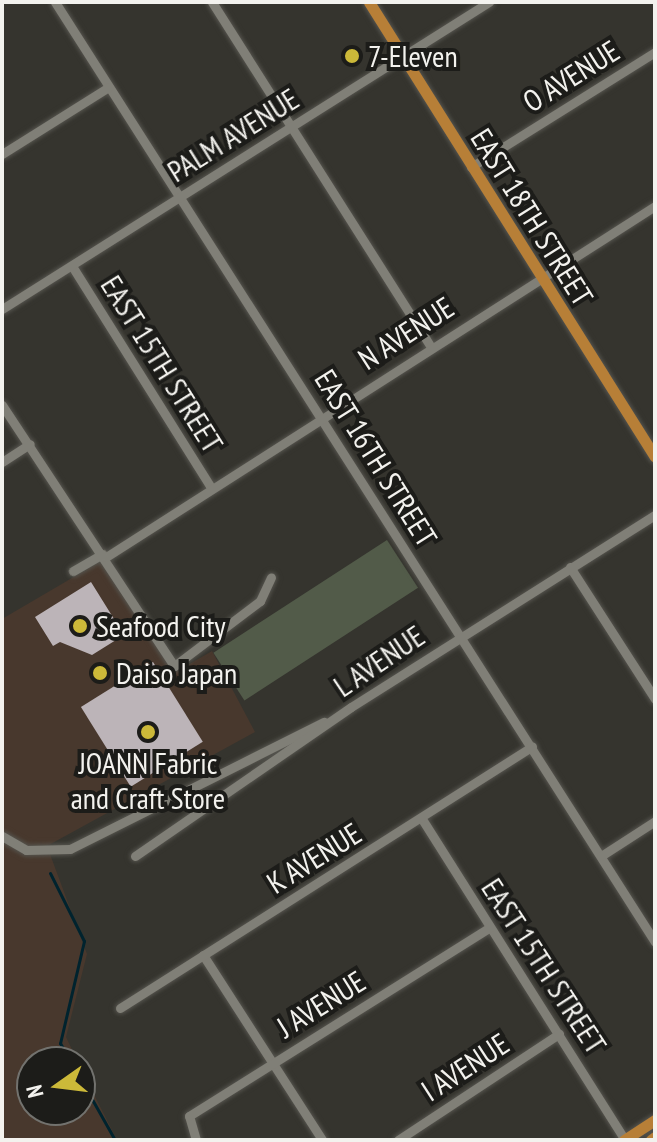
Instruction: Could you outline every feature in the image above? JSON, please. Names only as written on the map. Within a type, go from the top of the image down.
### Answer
[{"type":"main road","name":"EAST 18TH STREET","points":[[369,2],[655,457]]},
{"type":"main road","points":[[625,1140],[655,1120]]},
{"type":"street","name":"EAST 16TH STREET","points":[[55,2],[462,635],[655,942]]},
{"type":"street","points":[[212,2],[430,346]]},
{"type":"street","name":"PALM AVENUE","points":[[2,309],[489,2]]},
{"type":"street","name":"O AVENUE","points":[[471,167],[655,52]]},
{"type":"street","points":[[2,154],[109,87]]},
{"type":"street","name":"N AVENUE","points":[[73,571],[211,488],[321,415],[655,206]]},
{"type":"street","name":"EAST 15TH STREET","points":[[72,266],[211,488]]},
{"type":"street","points":[[2,405],[104,555],[174,666],[260,601],[271,577]]},
{"type":"street","points":[[2,462],[30,444]]},
{"type":"street","name":"L AVENUE","points":[[135,856],[351,707],[655,515]]},
{"type":"street","points":[[570,567],[655,699]]},
{"type":"street","points":[[2,836],[26,850],[70,849],[351,707]]},
{"type":"street","name":"K AVENUE","points":[[120,1008],[532,747]]},
{"type":"street","name":"EAST 15TH STREET","points":[[422,819],[625,1140]]},
{"type":"street","points":[[601,856],[655,821]]},
{"type":"street","name":"J AVENUE","points":[[196,1140],[188,1127],[189,1116],[490,927]]},
{"type":"street","points":[[203,955],[270,1064],[322,1140]]},
{"type":"street","name":"I AVENUE","points":[[398,1140],[559,1034]]},
{"type":"shaded area","points":[[101,561],[174,673],[212,651],[255,732],[47,846],[87,954],[66,1037],[70,1046],[16,1046],[16,1126],[96,1126],[96,1099],[117,1140],[2,1140],[2,619]]},
{"type":"green space","points":[[387,540],[418,588],[244,701],[213,653]]},
{"type":"building","name":"Seafood City","points":[[91,582],[124,635],[92,655],[60,642],[53,646],[35,617]]},
{"type":"building","name":"JOANN Fabric and Craft Store","points":[[153,662],[203,742],[131,787],[81,707]]},
{"type":"waterway","points":[[50,873],[84,941],[62,1046]]},
{"type":"waterway","points":[[96,1106],[115,1140]]},
{"type":"place","name":"7-Eleven","points":[[352,56]]},
{"type":"place","name":"Seafood City","points":[[80,626]]},
{"type":"place","name":"Daiso Japan","points":[[100,673]]},
{"type":"place","name":"JOANN Fabric and Craft Store","points":[[148,732]]}]
